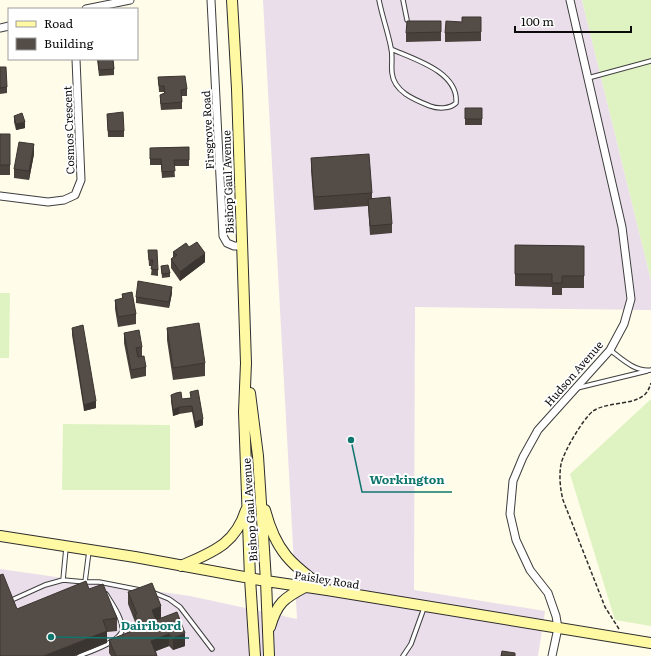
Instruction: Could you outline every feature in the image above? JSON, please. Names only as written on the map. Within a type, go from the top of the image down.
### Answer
[{"type":"main road","name":"Bishop Gaul Avenue","points":[[232,0],[237,89],[246,363],[244,412],[250,578],[255,656]]},
{"type":"main road","name":"Bishop Gaul Avenue","points":[[246,363],[256,437],[266,582],[268,656]]},
{"type":"main road","points":[[259,483],[268,520],[280,549],[300,571],[327,590]]},
{"type":"main road","points":[[181,566],[206,555],[229,541],[244,518],[248,503]]},
{"type":"main road","name":"Paisley Road","points":[[0,536],[66,546],[266,582],[327,590],[651,643]]},
{"type":"main road","points":[[268,634],[276,608],[290,594],[305,587]]},
{"type":"street","points":[[91,8],[130,0]]},
{"type":"street","name":"Firsgrove Road","points":[[211,0],[223,236],[227,243],[234,246],[241,246]]},
{"type":"street","name":"Hudson Avenue","points":[[558,628],[556,616],[548,593],[530,570],[516,540],[510,514],[513,481],[523,457],[538,430],[610,350],[624,324],[631,299],[622,227],[570,0]]},
{"type":"street","name":"Cosmos Crescent","points":[[0,196],[48,202],[64,200],[75,195],[81,180],[76,60]]},
{"type":"street","points":[[552,656],[558,628]]},
{"type":"lane","points":[[379,0],[391,49],[392,75],[396,84],[402,91],[418,101],[433,107],[448,108],[456,103],[457,96],[454,86],[440,74],[418,60],[391,49]]},
{"type":"lane","points":[[403,0],[407,20]]},
{"type":"lane","points":[[588,78],[651,61]]},
{"type":"lane","points":[[610,350],[631,366],[649,370]]},
{"type":"lane","points":[[576,389],[649,370]]},
{"type":"lane","points":[[63,580],[66,546]]},
{"type":"lane","points":[[85,582],[89,550]]},
{"type":"lane","points":[[14,599],[45,585],[63,580],[99,582],[143,590]]},
{"type":"lane","points":[[79,656],[111,642],[118,637],[122,631],[121,622],[114,607],[99,582]]},
{"type":"lane","points":[[150,591],[169,599],[180,607],[212,649]]},
{"type":"lane","points":[[403,656],[410,644],[425,607]]},
{"type":"path","points":[[625,639],[605,607],[563,500],[560,483],[562,463],[572,441],[584,421],[593,412],[607,405],[627,403],[637,399],[647,393],[651,383]]},
{"type":"shaded area","points":[[263,0],[582,0],[651,280],[651,310],[415,307],[414,590],[545,611],[538,656],[0,656],[0,569],[190,596],[297,619]]},
{"type":"green space","points":[[582,0],[651,0],[651,280]]},
{"type":"green space","points":[[0,293],[10,293],[9,358],[0,358]]},
{"type":"green space","points":[[651,399],[651,626],[615,620],[570,474]]},
{"type":"green space","points":[[63,424],[170,425],[170,490],[62,490]]},
{"type":"building","points":[[462,17],[481,17],[481,32],[445,33],[446,21],[462,22]]},
{"type":"building","points":[[407,21],[441,21],[441,32],[406,33]]},
{"type":"building","points":[[98,60],[113,60],[114,69],[99,70]]},
{"type":"building","points":[[0,67],[6,67],[7,87],[0,88]]},
{"type":"building","points":[[185,76],[187,89],[181,90],[182,102],[161,104],[160,95],[165,93],[164,86],[159,86],[158,77]]},
{"type":"building","points":[[465,108],[482,108],[482,119],[465,119]]},
{"type":"building","points":[[123,112],[124,131],[108,131],[107,114]]},
{"type":"building","points":[[22,113],[25,122],[16,124],[14,116]]},
{"type":"building","points":[[0,134],[10,134],[10,165],[0,165]]},
{"type":"building","points":[[19,142],[34,144],[29,171],[14,169]]},
{"type":"building","points":[[189,147],[189,160],[174,160],[175,171],[162,172],[161,159],[150,159],[150,148]]},
{"type":"building","points":[[369,154],[372,193],[314,197],[311,158]]},
{"type":"building","points":[[390,197],[392,224],[370,226],[368,199]]},
{"type":"building","points":[[197,242],[205,253],[180,272],[171,259],[177,255],[173,252],[186,243],[189,247]]},
{"type":"building","points":[[515,245],[584,246],[584,276],[562,276],[562,283],[552,283],[552,274],[515,274]]},
{"type":"building","points":[[148,250],[157,250],[158,270],[151,269],[153,260],[149,260]]},
{"type":"building","points":[[168,265],[170,273],[162,274],[161,266]]},
{"type":"building","points":[[138,281],[172,287],[169,302],[136,297]]},
{"type":"building","points":[[132,292],[136,314],[118,317],[115,300],[123,298],[122,294]]},
{"type":"building","points":[[199,323],[205,363],[173,368],[167,328]]},
{"type":"building","points":[[83,325],[96,401],[84,405],[72,328]]},
{"type":"building","points":[[139,330],[142,347],[136,348],[138,357],[144,356],[146,367],[131,370],[124,333]]},
{"type":"building","points":[[198,390],[203,419],[195,422],[192,406],[179,407],[173,410],[171,395],[181,392],[182,399],[191,398],[190,392]]},
{"type":"building","points":[[3,574],[17,609],[86,581],[89,589],[103,584],[117,618],[103,620],[107,631],[43,656],[0,656],[0,575]]},
{"type":"building","points":[[152,583],[161,606],[152,610],[156,620],[177,612],[185,633],[173,638],[169,634],[151,641],[157,656],[116,656],[109,640],[140,628],[135,615],[137,614],[128,592]]},
{"type":"building","points":[[502,651],[515,653],[515,656],[501,656]]},
{"type":"place","name":"Workington","points":[[351,440]]},
{"type":"place","name":"Dairibord","points":[[51,637]]}]
